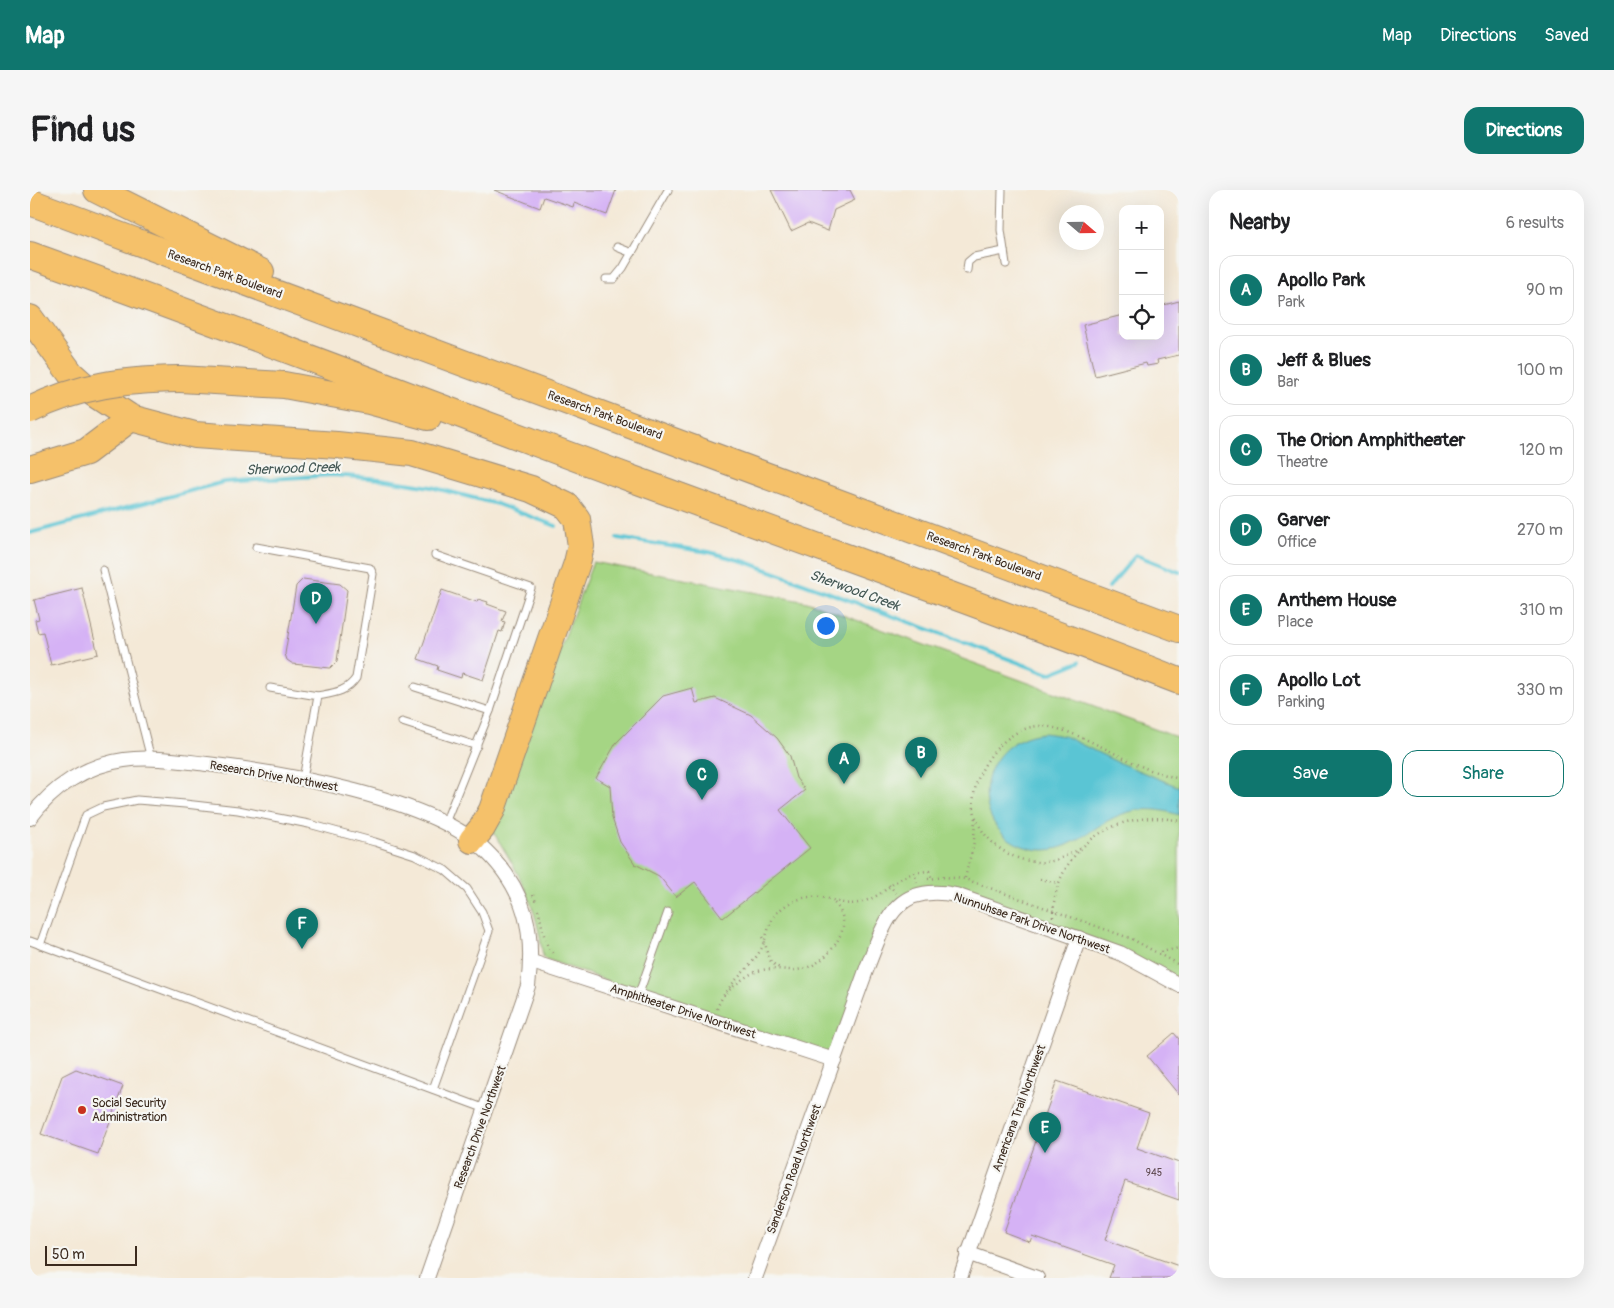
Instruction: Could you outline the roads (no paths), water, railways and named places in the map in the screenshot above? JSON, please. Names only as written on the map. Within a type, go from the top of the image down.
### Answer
[{"type":"highway","points":[[97,190],[389,334]]},
{"type":"highway","name":"Research Park Boulevard","points":[[30,202],[1179,629]]},
{"type":"highway","points":[[30,255],[1070,638],[1179,681]]},
{"type":"highway","points":[[30,318],[71,374],[90,391],[130,418],[195,435],[337,444],[412,453],[531,489],[567,506],[573,512],[577,518],[581,534],[582,546],[578,563],[492,810],[472,840]]},
{"type":"highway","points":[[30,410],[54,398],[93,386],[136,380],[180,379],[284,385],[369,401],[563,452]]},
{"type":"highway","points":[[30,469],[86,452],[130,418]]},
{"type":"street","name":"Research Drive Northwest","points":[[30,818],[58,788],[86,771],[124,760],[151,759],[243,768],[303,779],[390,802],[445,823],[472,840],[496,862],[522,903],[530,935],[532,962],[523,1006],[427,1278]]},
{"type":"street","name":"Nunnuhsae Park Drive Northwest","points":[[834,1060],[885,922],[898,906],[916,895],[936,892],[956,896],[1120,953],[1179,984]]},
{"type":"street","name":"Americana Trail Northwest","points":[[960,1278],[967,1253],[1079,938]]},
{"type":"street","name":"Amphitheater Drive Northwest","points":[[532,962],[834,1060]]},
{"type":"street","name":"Sanderson Road Northwest","points":[[755,1278],[834,1060]]},
{"type":"street","points":[[967,1253],[1037,1278]]},
{"type":"lane","points":[[606,278],[614,279],[668,190]]},
{"type":"lane","points":[[1002,190],[1001,230],[1006,264]]},
{"type":"lane","points":[[617,247],[632,252]]},
{"type":"lane","points":[[967,270],[968,262],[974,257],[1004,251]]},
{"type":"lane","points":[[256,547],[370,568],[373,574],[356,678],[352,684],[338,693],[318,696],[270,688]]},
{"type":"lane","points":[[435,555],[531,588],[490,711],[445,823]]},
{"type":"lane","points":[[103,570],[151,759]]},
{"type":"lane","points":[[415,687],[490,711]]},
{"type":"lane","points":[[303,779],[318,696]]},
{"type":"lane","points":[[402,722],[477,746]]},
{"type":"lane","points":[[40,945],[86,814],[102,807],[137,800],[238,810],[309,824],[414,855],[445,870],[467,889],[482,912],[488,931],[433,1089]]},
{"type":"lane","points":[[638,996],[668,912]]},
{"type":"lane","points":[[30,941],[487,1109]]},
{"type":"water","points":[[1044,733],[1064,736],[1117,762],[1179,787],[1179,815],[1153,810],[1132,811],[1114,817],[1068,844],[1052,849],[1033,849],[1011,841],[996,826],[988,808],[986,789],[991,769],[1002,752],[1020,739]]},
{"type":"waterway","name":"Sherwood Creek","points":[[30,533],[224,482],[333,475],[380,479],[431,487],[497,504],[556,526]]},
{"type":"waterway","name":"Sherwood Creek","points":[[617,538],[709,552],[746,562],[1049,674],[1079,662]]},
{"type":"waterway","name":"Sherwood Creek","points":[[1109,587],[1136,555],[1179,572]]},
{"type":"place","name":"Garver","points":[[316,624]]},
{"type":"place","name":"Jeff & Blues","points":[[921,778]]},
{"type":"place","name":"Apollo Park","points":[[844,784]]},
{"type":"place","name":"The Orion Amphitheater","points":[[702,800]]},
{"type":"place","name":"Apollo Lot","points":[[302,949]]},
{"type":"place","name":"Social Security Administration","points":[[82,1110]]},
{"type":"place","name":"Anthem House","points":[[1045,1153]]}]
